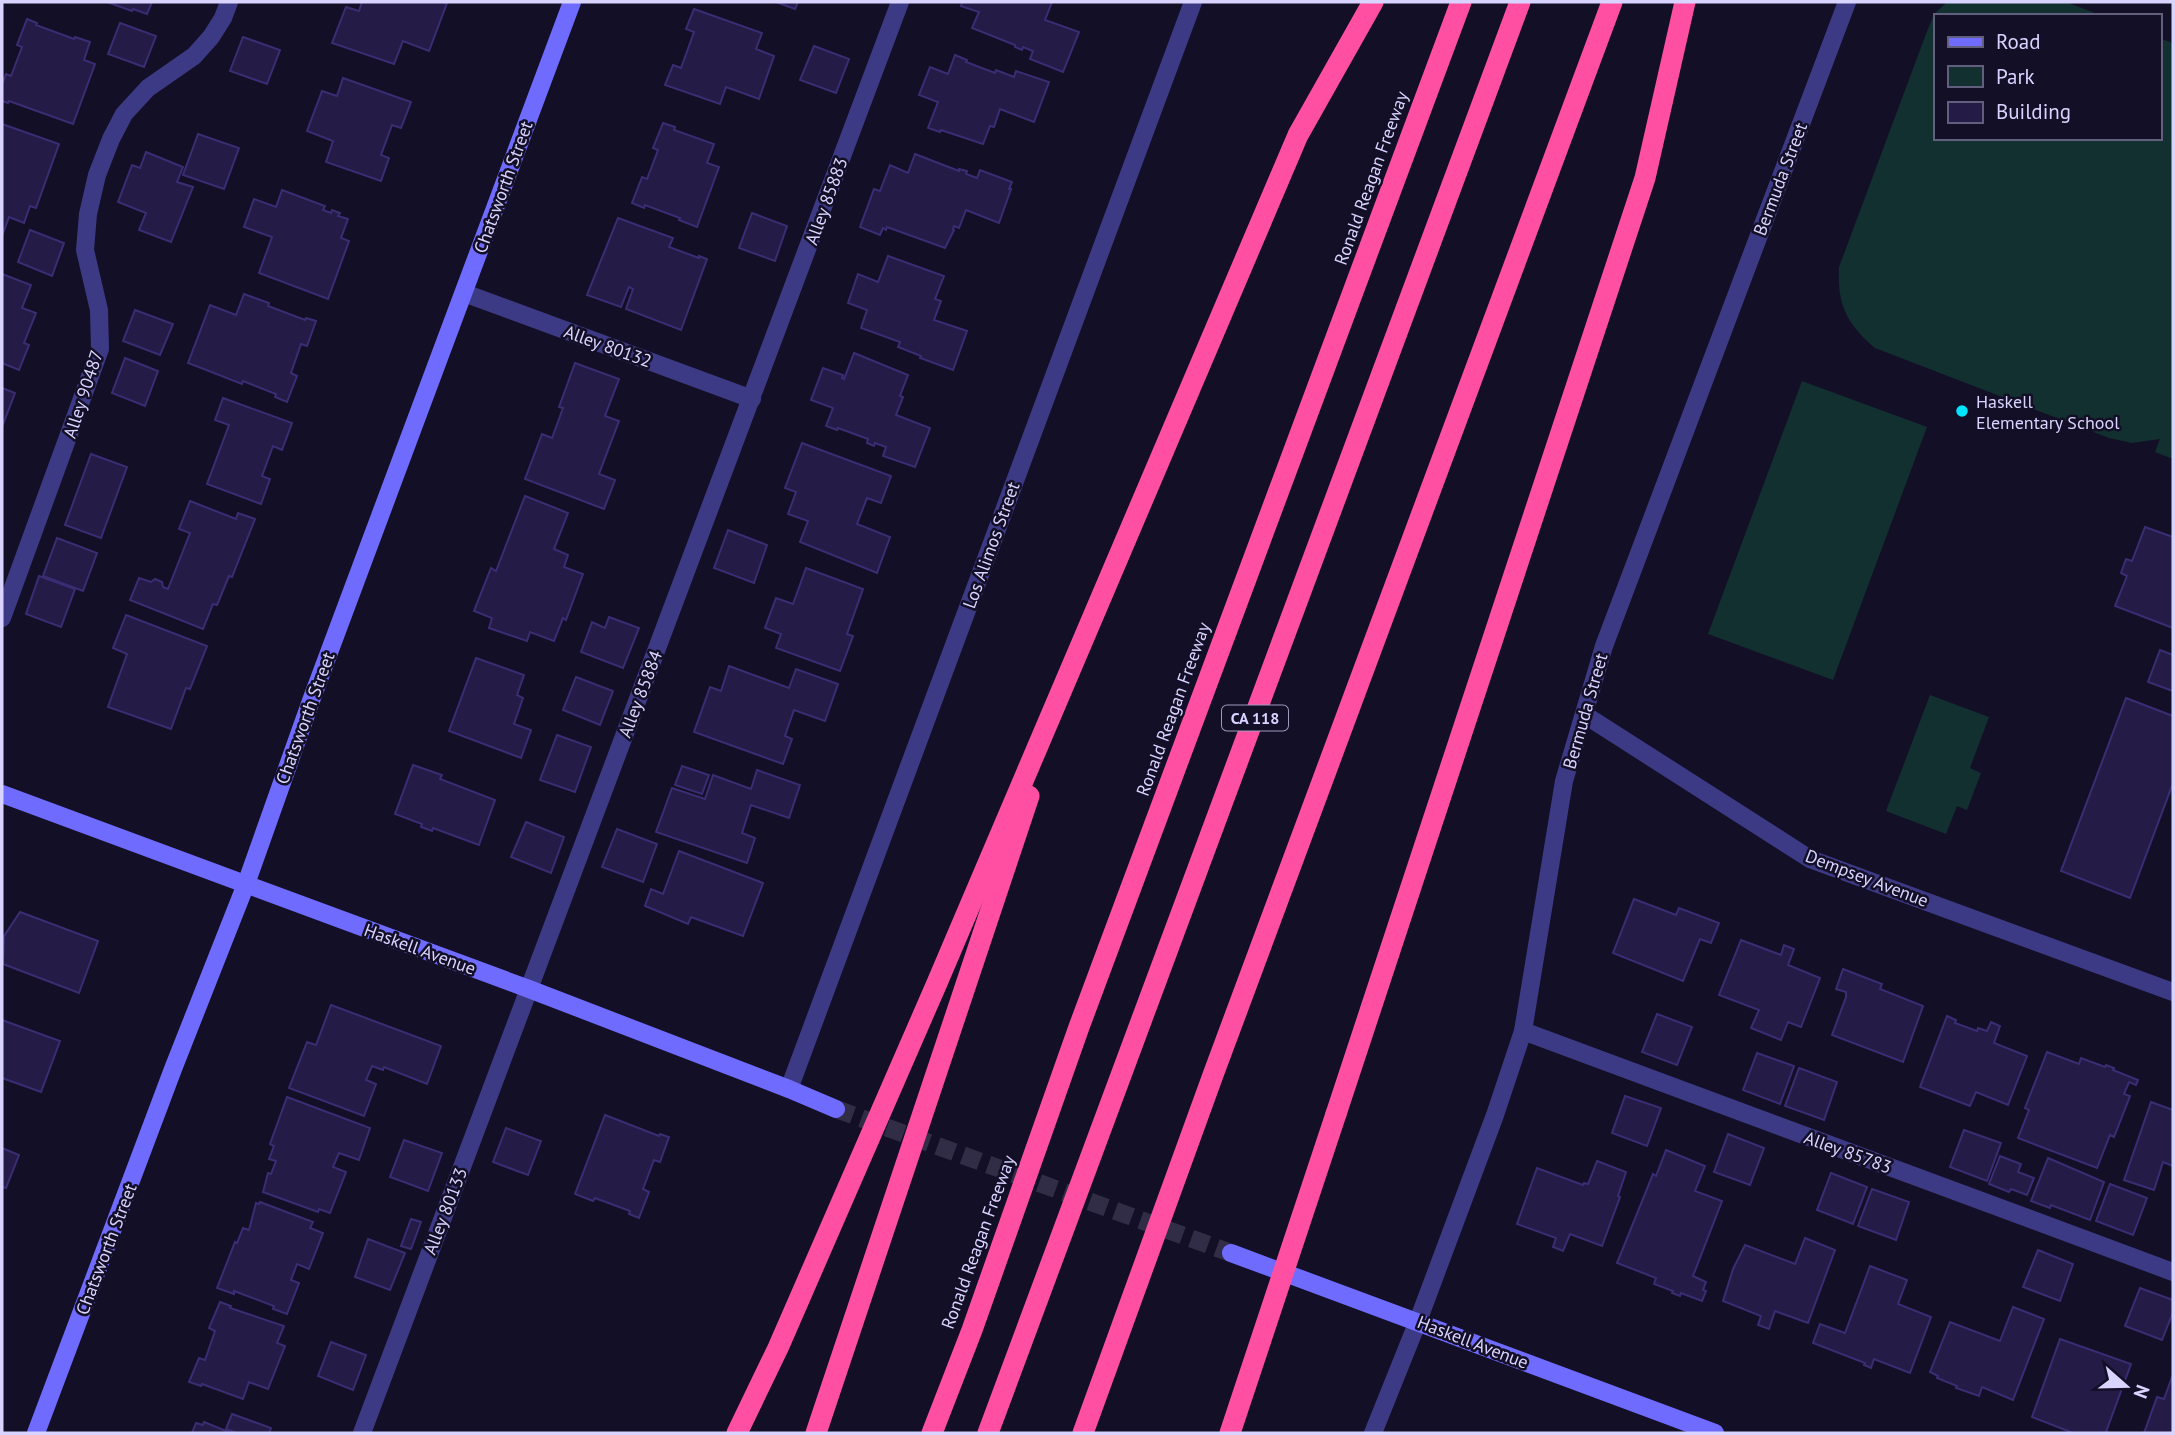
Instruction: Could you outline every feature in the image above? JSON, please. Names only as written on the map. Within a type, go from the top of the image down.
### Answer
[{"type":"highway","points":[[737,1433],[778,1348],[926,1008],[1297,135],[1373,2]]},
{"type":"highway","name":"Ronald Reagan Freeway","points":[[932,1433],[972,1330],[1089,1001],[1461,2]]},
{"type":"highway","name":"CA 118","points":[[988,1433],[1520,2]]},
{"type":"highway","points":[[1083,1433],[1217,1062],[1612,2]]},
{"type":"highway","points":[[1230,1433],[1644,178],[1685,2]]},
{"type":"highway","points":[[816,1433],[1082,638]]},
{"type":"main road","name":"Chatsworth Street","points":[[36,1433],[246,884],[312,698],[572,2]]},
{"type":"main road","name":"Haskell Avenue","points":[[2,794],[529,989],[836,1109]]},
{"type":"main road","name":"Haskell Avenue","points":[[1231,1253],[1715,1433]]},
{"type":"street","name":"Alley 90487","points":[[2,618],[100,349],[99,310],[85,250],[88,214],[97,175],[124,114],[148,88],[194,56],[211,37],[229,2]]},
{"type":"street","name":"Alley 85883","points":[[752,399],[900,2]]},
{"type":"street","name":"Los Alimos Street","points":[[789,1089],[1193,2]]},
{"type":"street","name":"Bermuda Street","points":[[1373,1433],[1495,1115],[1523,1031],[1564,781],[1604,646],[1847,2]]},
{"type":"street","name":"Alley 80132","points":[[464,293],[752,399]]},
{"type":"street","name":"Alley 85884","points":[[529,989],[752,399]]},
{"type":"street","name":"Dempsey Avenue","points":[[1585,715],[1811,859],[2173,992]]},
{"type":"street","name":"Alley 80133","points":[[362,1433],[529,989]]},
{"type":"street","name":"Alley 85783","points":[[1523,1031],[2173,1272]]},
{"type":"green space","points":[[1947,2],[2066,2],[2098,14],[1934,14]]},
{"type":"green space","points":[[1934,14],[1934,140],[2161,140],[2161,39],[2173,43],[2173,459],[2155,452],[2160,439],[2132,443],[2109,438],[1875,348],[1857,331],[1846,313],[1840,292],[1839,267]]},
{"type":"green space","points":[[1802,381],[1927,427],[1833,680],[1708,634]]},
{"type":"green space","points":[[1930,695],[1989,717],[1970,768],[1981,773],[1967,810],[1957,806],[1946,834],[1886,811]]},
{"type":"building","points":[[107,2],[152,2],[147,14]]},
{"type":"building","points":[[362,2],[447,3],[429,51],[403,41],[394,64],[332,43],[346,7],[359,11]]},
{"type":"building","points":[[776,2],[798,2],[795,9]]},
{"type":"building","points":[[962,2],[1052,2],[1045,20],[1079,32],[1063,72],[1030,59],[1033,51],[1023,47],[1022,50],[972,28],[979,12],[961,6]]},
{"type":"building","points":[[694,9],[762,33],[756,49],[774,56],[759,99],[726,87],[720,104],[665,85],[673,65],[681,68],[694,32],[686,29]]},
{"type":"building","points":[[27,19],[74,39],[75,37],[90,42],[84,60],[95,64],[73,124],[9,101],[2,101],[2,84],[6,74],[11,76],[22,47],[17,45]]},
{"type":"building","points":[[120,23],[156,36],[144,67],[108,54]]},
{"type":"building","points":[[243,37],[280,50],[267,84],[230,71]]},
{"type":"building","points":[[814,46],[849,59],[836,93],[800,80]]},
{"type":"building","points":[[955,55],[995,73],[996,70],[1014,77],[1016,71],[1049,82],[1034,122],[1000,109],[994,127],[990,126],[983,144],[928,128],[938,102],[919,95],[930,67],[948,74]]},
{"type":"building","points":[[343,78],[411,102],[401,128],[392,125],[381,155],[389,158],[381,181],[326,162],[333,141],[307,131],[322,91],[337,96]]},
{"type":"building","points":[[663,123],[675,127],[674,130],[714,144],[707,163],[719,167],[697,227],[645,205],[644,208],[632,203],[642,177],[647,179],[658,150],[653,148]]},
{"type":"building","points":[[2,124],[59,144],[36,208],[30,206],[24,223],[9,217],[2,236]]},
{"type":"building","points":[[198,134],[239,148],[224,189],[183,175]]},
{"type":"building","points":[[146,152],[183,167],[177,182],[193,187],[171,242],[139,230],[146,213],[118,202],[132,165],[140,168]]},
{"type":"building","points":[[915,154],[959,171],[967,171],[966,174],[977,178],[980,170],[1012,182],[999,223],[966,210],[959,228],[954,226],[945,248],[887,227],[886,230],[883,228],[880,235],[860,227],[874,189],[880,191],[890,165],[908,173]]},
{"type":"building","points":[[282,190],[325,206],[323,210],[331,213],[332,210],[340,213],[338,216],[348,219],[341,238],[349,241],[328,299],[259,273],[272,237],[244,227],[254,199],[276,207]]},
{"type":"building","points":[[752,213],[787,226],[775,261],[739,248]]},
{"type":"building","points":[[618,218],[673,238],[669,247],[707,259],[681,330],[626,309],[633,289],[629,287],[621,307],[587,295]]},
{"type":"building","points":[[30,230],[64,243],[52,276],[18,262]]},
{"type":"building","points":[[888,256],[944,276],[935,299],[941,301],[934,320],[967,331],[953,370],[898,347],[900,342],[861,328],[867,310],[848,303],[858,274],[878,282]]},
{"type":"building","points":[[2,274],[31,285],[22,308],[36,313],[24,343],[29,345],[19,370],[2,363]]},
{"type":"building","points":[[244,294],[305,320],[316,321],[307,346],[301,344],[291,373],[297,376],[287,402],[275,397],[276,394],[243,381],[242,384],[188,363],[210,305],[236,315]]},
{"type":"building","points":[[135,310],[173,324],[160,355],[123,341]]},
{"type":"building","points":[[854,353],[908,375],[896,415],[930,428],[915,467],[883,456],[886,447],[875,443],[874,446],[867,443],[868,439],[826,426],[833,408],[811,400],[823,368],[843,375],[844,379]]},
{"type":"building","points":[[125,358],[158,371],[145,406],[112,393]]},
{"type":"building","points":[[575,363],[619,379],[605,416],[619,421],[599,474],[615,480],[604,509],[525,479],[542,434],[552,438],[563,408],[559,407]]},
{"type":"building","points":[[2,388],[15,393],[2,427]]},
{"type":"building","points":[[223,398],[292,423],[282,450],[273,446],[262,476],[270,479],[261,504],[207,484],[229,425],[215,420]]},
{"type":"building","points":[[802,443],[891,476],[881,503],[867,498],[857,524],[890,537],[877,573],[800,542],[808,521],[788,514],[796,492],[785,488]]},
{"type":"building","points":[[91,454],[127,467],[101,538],[65,525]]},
{"type":"building","points":[[525,496],[568,513],[554,549],[568,555],[564,567],[583,574],[566,620],[563,618],[554,641],[530,632],[527,641],[489,628],[492,618],[474,611],[491,568],[496,571]]},
{"type":"building","points":[[190,501],[236,519],[238,513],[255,519],[232,577],[229,576],[217,605],[213,604],[203,629],[130,600],[139,578],[151,582],[155,579],[168,589],[190,533],[179,529]]},
{"type":"building","points":[[2145,527],[2173,537],[2173,628],[2115,606],[2127,576],[2121,573],[2126,559],[2132,561]]},
{"type":"building","points":[[728,530],[767,545],[754,583],[714,568]]},
{"type":"building","points":[[57,538],[97,553],[83,591],[43,576]]},
{"type":"building","points":[[806,568],[863,589],[847,634],[853,636],[840,671],[776,648],[781,634],[765,628],[776,598],[793,604]]},
{"type":"building","points":[[39,576],[75,589],[61,627],[26,614]]},
{"type":"building","points":[[126,615],[207,646],[190,689],[186,688],[171,729],[108,707],[127,654],[113,648]]},
{"type":"building","points":[[609,617],[639,628],[623,668],[581,652],[592,622],[605,628]]},
{"type":"building","points":[[2160,650],[2173,655],[2173,691],[2148,682]]},
{"type":"building","points":[[476,658],[524,675],[517,695],[523,698],[514,724],[531,730],[521,758],[449,731]]},
{"type":"building","points":[[729,666],[789,688],[796,669],[838,684],[825,721],[794,710],[785,736],[792,739],[783,764],[694,732],[710,687],[721,691]]},
{"type":"building","points":[[576,677],[613,691],[600,725],[563,710]]},
{"type":"building","points":[[2126,698],[2173,716],[2173,783],[2130,898],[2061,871]]},
{"type":"building","points":[[557,735],[591,747],[575,792],[540,780]]},
{"type":"building","points":[[413,765],[442,775],[440,779],[495,800],[479,845],[433,828],[432,831],[421,827],[422,824],[395,814]]},
{"type":"building","points":[[682,766],[709,775],[702,794],[675,785]]},
{"type":"building","points":[[757,770],[800,785],[789,818],[751,805],[742,833],[755,838],[747,863],[656,832],[672,788],[705,799],[713,775],[751,789]]},
{"type":"building","points":[[526,822],[564,837],[551,873],[511,857]]},
{"type":"building","points":[[617,829],[657,844],[643,882],[602,867]]},
{"type":"building","points":[[679,851],[763,883],[743,936],[691,917],[688,924],[645,906],[651,889],[663,894]]},
{"type":"building","points":[[1634,899],[1676,915],[1679,908],[1719,923],[1711,943],[1700,939],[1683,981],[1613,953]]},
{"type":"building","points":[[20,912],[98,941],[79,993],[3,964],[4,936]]},
{"type":"building","points":[[1741,940],[1781,955],[1784,945],[1794,949],[1788,965],[1820,978],[1801,1027],[1788,1022],[1781,1040],[1751,1028],[1759,1010],[1719,995]]},
{"type":"building","points":[[1843,969],[1882,984],[1880,989],[1923,1006],[1903,1062],[1832,1035],[1846,997],[1846,992],[1836,989]]},
{"type":"building","points":[[331,1005],[441,1046],[427,1084],[384,1067],[383,1070],[372,1066],[366,1080],[376,1084],[364,1116],[289,1088],[307,1042],[316,1045]]},
{"type":"building","points":[[1657,1014],[1692,1027],[1677,1065],[1642,1052]]},
{"type":"building","points":[[1947,1016],[1956,1020],[1955,1023],[1977,1031],[1978,1028],[1987,1031],[1991,1022],[2000,1026],[1994,1043],[2027,1056],[2008,1105],[1976,1092],[1970,1106],[1920,1087]]},
{"type":"building","points":[[2,1020],[60,1041],[41,1092],[2,1078]]},
{"type":"building","points":[[2047,1052],[2079,1064],[2081,1058],[2105,1067],[2106,1065],[2138,1080],[2136,1085],[2129,1082],[2124,1094],[2130,1096],[2114,1137],[2110,1135],[2097,1168],[2018,1138],[2029,1110],[2025,1108]]},
{"type":"building","points":[[1757,1053],[1794,1066],[1780,1104],[1743,1090]]},
{"type":"building","points":[[1799,1068],[1837,1082],[1824,1120],[1785,1106]]},
{"type":"building","points":[[1625,1096],[1661,1108],[1647,1146],[1612,1133]]},
{"type":"building","points":[[287,1097],[370,1128],[359,1160],[339,1153],[333,1167],[346,1172],[330,1213],[319,1209],[318,1212],[263,1192],[268,1173],[271,1174],[276,1161],[269,1159],[274,1146],[270,1144]]},
{"type":"building","points":[[2151,1102],[2173,1110],[2173,1166],[2163,1162],[2154,1190],[2124,1180]]},
{"type":"building","points":[[605,1115],[659,1136],[669,1137],[660,1162],[654,1160],[643,1189],[649,1192],[639,1218],[629,1214],[630,1211],[575,1194]]},
{"type":"building","points":[[506,1128],[541,1141],[528,1175],[493,1162]]},
{"type":"building","points":[[1964,1130],[2001,1143],[1987,1181],[1950,1167]]},
{"type":"building","points":[[1728,1134],[1764,1148],[1750,1185],[1714,1172]]},
{"type":"building","points":[[404,1140],[442,1153],[428,1191],[390,1177]]},
{"type":"building","points":[[2,1148],[19,1155],[6,1188],[2,1187]]},
{"type":"building","points":[[1666,1150],[1705,1166],[1695,1191],[1722,1201],[1693,1276],[1706,1282],[1702,1301],[1681,1293],[1680,1296],[1672,1293],[1673,1291],[1654,1284],[1656,1278],[1617,1263],[1653,1174],[1656,1176]]},
{"type":"building","points":[[2000,1156],[2021,1164],[2018,1172],[2034,1178],[2027,1195],[2011,1189],[2009,1192],[1989,1184]]},
{"type":"building","points":[[2048,1158],[2104,1182],[2090,1220],[2051,1205],[2050,1208],[2031,1201]]},
{"type":"building","points":[[1597,1161],[1626,1172],[1602,1246],[1570,1234],[1563,1251],[1553,1247],[1556,1238],[1517,1224],[1537,1168],[1583,1185],[1588,1184]]},
{"type":"building","points":[[1831,1173],[1867,1187],[1853,1224],[1817,1210]]},
{"type":"building","points":[[2110,1184],[2147,1198],[2133,1235],[2096,1221]]},
{"type":"building","points":[[1872,1189],[1909,1202],[1896,1240],[1858,1226]]},
{"type":"building","points":[[260,1202],[313,1222],[310,1228],[323,1233],[309,1269],[297,1264],[291,1280],[299,1283],[287,1314],[273,1309],[274,1306],[234,1291],[234,1294],[217,1288],[235,1242],[237,1243],[243,1228],[249,1230],[256,1203]]},
{"type":"building","points":[[411,1219],[421,1222],[411,1249],[401,1246]]},
{"type":"building","points":[[1805,1238],[1835,1250],[1808,1323],[1775,1311],[1769,1329],[1758,1325],[1761,1316],[1723,1301],[1733,1269],[1745,1245],[1795,1264]]},
{"type":"building","points":[[368,1239],[405,1253],[390,1290],[355,1277]]},
{"type":"building","points":[[2038,1250],[2073,1264],[2060,1301],[2023,1287]]},
{"type":"building","points":[[1870,1266],[1907,1280],[1898,1304],[1931,1317],[1910,1373],[1874,1359],[1871,1368],[1864,1365],[1865,1363],[1813,1343],[1820,1324],[1845,1333]]},
{"type":"building","points":[[2140,1288],[2173,1300],[2173,1312],[2162,1340],[2125,1326]]},
{"type":"building","points":[[220,1302],[231,1306],[230,1308],[284,1326],[277,1343],[285,1346],[268,1389],[249,1382],[243,1399],[189,1382],[199,1358],[205,1360],[215,1331],[209,1328]]},
{"type":"building","points":[[2013,1307],[2044,1319],[2013,1400],[1982,1387],[1979,1396],[1956,1388],[1957,1386],[1937,1378],[1938,1376],[1930,1372],[1950,1322],[2000,1341]]},
{"type":"building","points":[[2060,1339],[2131,1364],[2106,1432],[2110,1433],[2073,1433],[2032,1417]]},
{"type":"building","points":[[331,1342],[366,1355],[353,1390],[318,1376]]},
{"type":"building","points":[[2172,1377],[2173,1433],[2144,1433],[2157,1397],[2164,1399]]},
{"type":"building","points":[[232,1414],[271,1428],[269,1433],[237,1433],[226,1429]]},
{"type":"building","points":[[204,1422],[231,1433],[192,1433],[196,1423],[203,1425]]},
{"type":"tunnel","points":[[836,1109],[1231,1253]]},
{"type":"place","name":"Haskell Elementary School","points":[[1962,411]]}]
